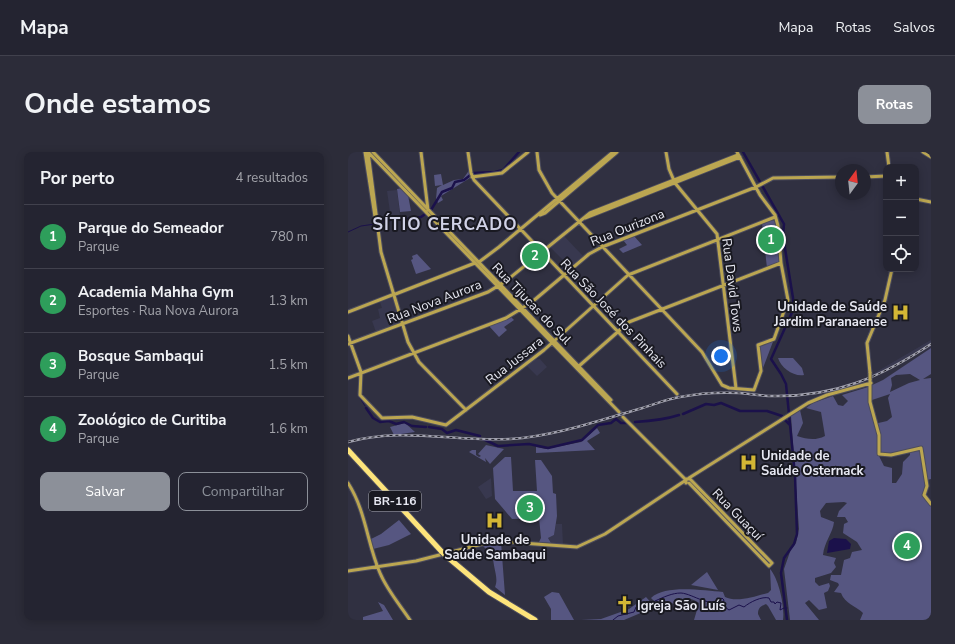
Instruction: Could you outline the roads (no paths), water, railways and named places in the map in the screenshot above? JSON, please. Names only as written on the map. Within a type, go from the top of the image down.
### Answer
[{"type":"highway","name":"BR-116","points":[[348,450],[442,554],[489,592],[535,620]]},
{"type":"highway","name":"BR-116","points":[[348,455],[442,554],[479,588],[529,620]]},
{"type":"street","points":[[421,152],[429,213]]},
{"type":"street","points":[[468,152],[471,175],[502,174],[528,152]]},
{"type":"street","points":[[537,152],[539,170],[558,200],[660,310],[702,352],[720,383],[724,387],[754,390],[761,371],[758,345],[774,339],[788,300],[775,217],[760,195],[738,155]]},
{"type":"street","points":[[348,312],[392,294],[477,263],[536,216],[545,213],[613,152]]},
{"type":"street","points":[[558,200],[617,152]]},
{"type":"street","name":"Rua David Tows","points":[[666,152],[669,169],[675,181],[716,233],[718,239],[736,388]]},
{"type":"street","points":[[887,152],[889,164]]},
{"type":"street","points":[[923,152],[931,157]]},
{"type":"street","points":[[368,155],[423,205],[429,213]]},
{"type":"street","points":[[368,155],[374,219],[380,252],[392,294],[413,353],[421,364],[466,410]]},
{"type":"street","name":"Rua Nova Aurora","points":[[349,344],[464,302],[499,286],[590,213],[691,175],[738,155]]},
{"type":"street","name":"Rua São José dos Pinhais","points":[[471,175],[520,229],[677,394]]},
{"type":"street","points":[[871,176],[883,176]]},
{"type":"street","name":"Rua Ourizona","points":[[348,378],[496,323],[521,309],[588,254],[602,247],[698,210],[756,186],[771,178],[835,177]]},
{"type":"street","name":"Rua Nova Aurora","points":[[578,222],[651,190]]},
{"type":"street","points":[[417,200],[429,213]]},
{"type":"street","points":[[919,200],[931,202]]},
{"type":"street","points":[[423,205],[427,204]]},
{"type":"street","name":"Rua Tijucas do Sul","points":[[429,213],[594,383]]},
{"type":"street","name":"Rua Jussara","points":[[348,336],[349,344],[361,372],[360,395],[382,418],[412,417],[443,426],[466,410],[553,342],[628,274],[775,217]]},
{"type":"street","points":[[579,366],[617,331],[633,320],[781,263]]},
{"type":"street","points":[[891,272],[885,300],[867,343],[870,373],[870,402],[879,435],[879,454],[889,456],[921,448],[927,487],[924,496],[931,504]]},
{"type":"street","name":"Rua Tijucas do Sul","points":[[572,362],[579,366],[619,411]]},
{"type":"street","points":[[348,571],[416,561],[494,540],[579,547],[605,534],[789,414],[827,395],[870,381]]},
{"type":"street","name":"Rua Guaçuí","points":[[624,416],[676,471],[683,475],[687,480],[738,534],[769,566],[772,563],[687,480]]},
{"type":"street","points":[[348,483],[361,508],[377,567],[384,583],[410,620]]},
{"type":"street","points":[[738,534],[738,532],[741,532]]},
{"type":"waterway","points":[[377,223],[399,218],[408,219],[421,217],[431,210],[442,192],[452,188],[455,182],[464,180],[473,173],[503,170],[519,152]]},
{"type":"waterway","points":[[743,152],[784,224],[783,236],[794,308],[771,359],[786,384],[795,475],[797,534],[794,544],[784,558],[781,573],[787,620]]},
{"type":"waterway","points":[[348,232],[361,226],[375,224]]},
{"type":"waterway","points":[[358,395],[365,406]]},
{"type":"waterway","points":[[683,414],[706,404],[714,405],[721,403],[740,411],[767,411],[782,416]]},
{"type":"waterway","points":[[366,408],[373,418],[380,422],[389,421],[396,424],[404,422],[412,426],[426,427]]},
{"type":"waterway","points":[[635,422],[657,420],[679,415]]},
{"type":"waterway","points":[[483,439],[498,446],[529,444],[548,448],[582,440],[598,425],[611,423],[616,419],[621,423],[627,423]]},
{"type":"waterway","points":[[785,420],[790,425]]},
{"type":"waterway","points":[[429,427],[442,429],[447,433],[456,430],[480,436]]},
{"type":"waterway","points":[[655,601],[671,594],[681,593],[707,602],[717,601],[722,598],[724,600],[722,605],[729,610],[739,605],[744,607],[749,603],[763,598],[769,598],[771,602],[774,602],[775,604],[777,602],[781,603],[780,610],[784,608]]},
{"type":"waterway","points":[[613,620],[618,616],[634,612],[636,607],[641,608],[641,605],[647,606],[651,603]]},
{"type":"tunnel","points":[[620,411],[624,416]]},
{"type":"railway","points":[[348,442],[368,438],[409,435],[510,439],[543,435],[560,431],[670,399],[688,396],[718,393],[773,396],[817,393],[837,389],[875,375],[894,366],[931,344]]},
{"type":"place","name":"Parque do Semeador","points":[[771,240]]},
{"type":"place","name":"Academia Mahha Gym","points":[[535,256]]},
{"type":"place","name":"Unidade de Saúde Jardim Paranaense","points":[[900,313]]},
{"type":"place","name":"Unidade de Saúde Osternack","points":[[748,462]]},
{"type":"place","name":"Bosque Sambaqui","points":[[530,508]]},
{"type":"place","name":"Unidade de Saúde Sambaqui","points":[[495,520]]},
{"type":"place","name":"Zoológico de Curitiba","points":[[907,546]]},
{"type":"place","name":"Igreja São Luís","points":[[624,605]]},
{"type":"district","name":"SÍTIO CERCADO","points":[[445,224]]}]
